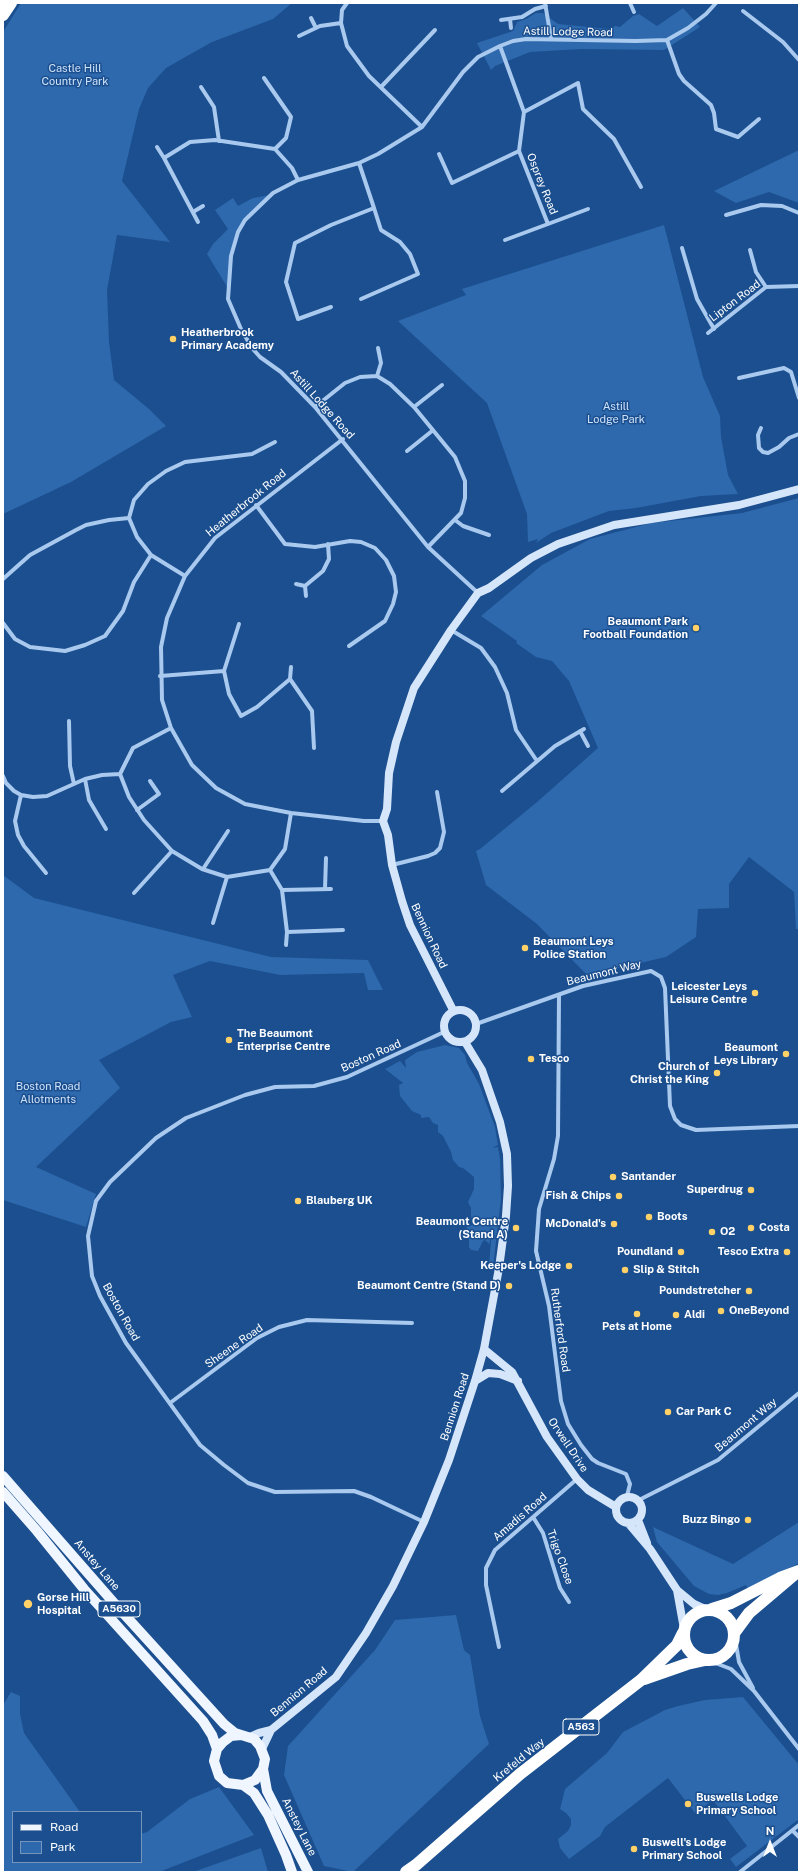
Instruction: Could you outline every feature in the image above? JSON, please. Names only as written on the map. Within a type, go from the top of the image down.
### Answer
[{"type":"highway","points":[[3,15],[11,3]]},
{"type":"highway","points":[[799,1571],[749,1613],[735,1635],[733,1646],[724,1656],[707,1660],[692,1654],[687,1648],[684,1631],[689,1619],[695,1614],[731,1603],[780,1578],[799,1571]]},
{"type":"highway","points":[[709,1610],[725,1615],[731,1621],[735,1635]]},
{"type":"highway","name":"Krefeld Way","points":[[406,1872],[414,1869],[520,1774],[641,1680],[677,1645],[684,1631]]},
{"type":"highway","name":"Krefeld Way","points":[[641,1680],[687,1664],[707,1660]]},
{"type":"main road","name":"Anstey Lane","points":[[3,1476],[224,1724],[235,1733],[257,1742],[262,1749],[265,1759],[263,1769],[267,1791],[308,1872]]},
{"type":"main road","name":"A5630","points":[[3,1492],[37,1530],[84,1590],[203,1721],[212,1735],[217,1749]]},
{"type":"main road","points":[[217,1749],[231,1736],[245,1736]]},
{"type":"main road","name":"Anstey Lane","points":[[217,1749],[214,1761],[219,1776],[232,1785],[243,1785],[254,1793],[265,1810],[280,1841],[292,1872]]},
{"type":"main road","points":[[243,1785],[255,1780],[263,1769]]},
{"type":"street","points":[[347,3],[342,10],[341,23],[347,46],[369,76],[422,127]]},
{"type":"street","points":[[630,3],[634,12]]},
{"type":"street","name":"Astill Lodge Road","points":[[478,593],[428,547],[343,439],[315,407],[281,372],[260,357],[252,348],[240,329],[228,299],[230,256],[238,232],[245,220],[266,199],[298,180],[359,163],[378,154],[422,127],[463,72],[478,57],[500,46],[513,41],[551,38],[636,41],[667,40],[688,28],[706,14],[716,3]]},
{"type":"street","points":[[501,20],[522,17],[535,9],[546,5],[551,38]]},
{"type":"street","points":[[743,11],[783,42],[799,60]]},
{"type":"street","points":[[311,18],[316,28]]},
{"type":"street","points":[[510,19],[512,28]]},
{"type":"street","points":[[299,36],[316,28],[341,23]]},
{"type":"street","points":[[381,87],[435,30]]},
{"type":"street","points":[[667,40],[679,74],[684,81],[710,105],[714,113],[716,129],[738,137],[759,119]]},
{"type":"street","name":"Osprey Road","points":[[500,46],[524,112],[519,151],[548,224]]},
{"type":"street","points":[[264,78],[291,117],[286,138],[275,149]]},
{"type":"street","points":[[524,112],[578,83],[583,109],[614,139],[641,187]]},
{"type":"street","points":[[201,87],[214,107],[220,141]]},
{"type":"street","points":[[164,158],[190,142],[220,141],[275,149],[292,168],[298,180]]},
{"type":"street","points":[[157,147],[198,222]]},
{"type":"street","name":"Osprey Road","points":[[439,154],[452,183],[519,151]]},
{"type":"street","points":[[359,163],[381,230],[400,242],[410,254],[418,274],[361,299]]},
{"type":"street","points":[[726,215],[762,205],[782,206],[799,213]]},
{"type":"street","points":[[193,212],[203,206]]},
{"type":"street","points":[[331,306],[298,319],[286,282],[295,243],[331,225],[374,208]]},
{"type":"street","name":"Osprey Road","points":[[505,240],[588,209]]},
{"type":"street","points":[[682,248],[697,299],[714,329]]},
{"type":"street","points":[[750,250],[756,272],[766,287]]},
{"type":"street","name":"Lipton Road","points":[[708,333],[766,287],[799,286]]},
{"type":"street","points":[[377,376],[381,363],[378,348]]},
{"type":"street","points":[[739,378],[784,368],[791,372],[799,398]]},
{"type":"street","points":[[315,407],[345,382],[360,377],[377,376],[390,384],[414,407],[432,431],[455,457],[465,481],[465,498],[461,513],[428,547]]},
{"type":"street","points":[[414,407],[442,385]]},
{"type":"street","points":[[761,428],[758,435],[759,448],[768,453],[779,447],[789,438],[799,434]]},
{"type":"street","points":[[407,451],[432,431]]},
{"type":"street","name":"Heatherbrook Road","points":[[343,439],[215,538],[185,576],[167,618],[161,647],[160,676],[162,700],[171,728],[192,764],[216,788],[245,804],[291,813],[364,821],[383,821]]},
{"type":"street","points":[[185,576],[151,555],[138,537],[129,518],[134,500],[148,484],[166,471],[185,462],[252,454],[274,442]]},
{"type":"street","points":[[383,821],[387,809],[389,773],[396,742],[414,688],[451,630],[478,593],[488,588],[531,558],[558,544],[614,525],[739,505],[799,489]]},
{"type":"street","points":[[256,505],[285,544],[315,547],[328,544],[361,542],[375,548],[386,560],[394,576],[396,592],[385,621],[348,646]]},
{"type":"street","points":[[3,579],[30,555],[76,530],[93,523],[129,518]]},
{"type":"street","points":[[455,520],[463,526],[489,535]]},
{"type":"street","points":[[305,586],[323,572],[329,559],[328,544]]},
{"type":"street","points":[[3,622],[15,638],[30,647],[65,651],[85,645],[105,636],[123,610],[134,582],[151,555]]},
{"type":"street","points":[[296,584],[305,586]]},
{"type":"street","points":[[305,586],[306,596]]},
{"type":"street","points":[[239,624],[224,671],[229,694],[241,716],[257,706],[290,679]]},
{"type":"street","points":[[451,630],[481,648],[495,667],[507,693],[516,730],[537,761]]},
{"type":"street","points":[[291,668],[290,679],[312,711],[314,748]]},
{"type":"street","points":[[160,676],[224,671]]},
{"type":"street","points":[[69,721],[70,766],[74,784]]},
{"type":"street","points":[[171,728],[133,748],[120,774],[129,797],[137,810],[172,851],[203,870],[227,877],[270,870],[285,849],[291,813]]},
{"type":"street","points":[[502,791],[555,746],[582,730],[588,746]]},
{"type":"street","points":[[3,776],[6,783],[14,791],[21,795],[33,797],[47,796],[85,779],[102,775],[120,774]]},
{"type":"street","points":[[85,779],[90,800],[106,829]]},
{"type":"street","points":[[137,810],[159,794],[150,781]]},
{"type":"street","points":[[392,865],[428,856],[435,853],[440,848],[444,832],[437,792]]},
{"type":"street","points":[[21,795],[15,821],[18,835],[24,846],[46,873]]},
{"type":"street","name":"Bennion Road","points":[[383,821],[388,835],[392,865],[410,925],[453,1010]]},
{"type":"street","points":[[203,870],[228,831]]},
{"type":"street","points":[[134,893],[172,851]]},
{"type":"street","points":[[325,889],[326,858]]},
{"type":"street","points":[[270,870],[282,890],[287,932],[286,945]]},
{"type":"street","points":[[213,923],[227,877]]},
{"type":"street","points":[[282,890],[330,889]]},
{"type":"street","points":[[287,932],[343,930]]},
{"type":"street","name":"Beaumont Way","points":[[476,1024],[610,979],[651,971],[657,973],[661,977],[665,988],[670,1106],[675,1119],[681,1125],[696,1130],[799,1126]]},
{"type":"street","name":"Rutherford Road","points":[[559,995],[557,1140],[554,1159],[539,1208],[536,1251],[549,1306],[560,1394],[568,1424],[592,1459],[598,1464],[626,1474],[630,1484],[627,1496]]},
{"type":"street","points":[[458,1009],[468,1011],[475,1019],[476,1024],[474,1035],[465,1042],[455,1042],[444,1032],[443,1024],[446,1017],[453,1010],[458,1009]]},
{"type":"street","name":"Boston Road","points":[[424,1522],[371,1497],[354,1492],[275,1492],[248,1483],[200,1445],[126,1344],[100,1296],[92,1276],[88,1236],[92,1212],[100,1194],[110,1182],[156,1138],[186,1118],[245,1095],[275,1087],[314,1086],[347,1077],[444,1032]]},
{"type":"street","name":"Bennion Road","points":[[245,1736],[271,1730],[336,1677],[352,1655],[393,1586],[424,1522],[449,1460],[475,1381],[484,1349],[506,1216],[508,1186],[506,1154],[500,1122],[482,1070],[465,1042]]},
{"type":"street","name":"Sheene Road","points":[[170,1403],[257,1338],[279,1327],[307,1320],[412,1323]]},
{"type":"street","name":"Orwell Drive","points":[[484,1349],[512,1372],[547,1437],[577,1479],[588,1490],[616,1507]]},
{"type":"street","points":[[475,1381],[488,1372],[500,1374],[518,1381]]},
{"type":"street","name":"Beaumont Way","points":[[639,1500],[718,1460],[799,1393]]},
{"type":"street","name":"Amadis Road","points":[[499,1647],[486,1585],[486,1568],[495,1550],[577,1479]]},
{"type":"street","points":[[650,1550],[638,1520],[642,1511],[639,1500],[632,1496],[627,1496],[621,1499],[616,1507],[616,1515],[621,1520],[628,1523],[650,1550],[677,1590],[694,1604],[709,1610]]},
{"type":"street","name":"Trigo Close","points":[[533,1517],[543,1533],[560,1588],[569,1602]]},
{"type":"street","points":[[628,1523],[638,1520]]},
{"type":"street","points":[[677,1590],[684,1631]]},
{"type":"street","points":[[735,1635],[739,1662],[754,1691]]},
{"type":"street","points":[[707,1660],[731,1669],[754,1691],[799,1749]]},
{"type":"street","name":"Bennion Road","points":[[262,1749],[271,1730]]},
{"type":"street","points":[[740,1872],[799,1826]]},
{"type":"street","points":[[793,1830],[799,1837]]},
{"type":"green space","name":"Castle Hill Country Park","points":[[21,3],[292,3],[273,19],[212,42],[166,68],[148,88],[139,109],[122,181],[170,242],[117,235],[107,290],[109,342],[114,380],[149,409],[166,426],[71,482],[3,514],[3,32]]},
{"type":"green space","points":[[683,8],[700,27],[664,50],[581,49],[530,52],[495,66],[491,70],[477,43],[513,31],[517,22],[536,13],[543,13],[558,24],[609,29],[615,26],[620,27],[633,16],[639,14],[657,26]]},
{"type":"green space","points":[[799,150],[799,203],[769,192],[736,203],[714,191]]},
{"type":"green space","points":[[270,195],[245,220],[233,249],[229,290],[207,254],[213,244],[228,229],[215,210],[233,198],[238,206],[253,198]]},
{"type":"green space","name":"Astill Lodge Park","points":[[664,225],[703,377],[720,416],[721,437],[728,475],[738,494],[701,496],[636,508],[609,511],[551,533],[536,543],[538,539],[528,542],[527,514],[487,403],[398,321],[466,295],[462,289]]},
{"type":"green space","points":[[799,498],[799,929],[796,929],[794,892],[749,857],[729,884],[729,908],[698,909],[696,937],[666,957],[587,975],[537,924],[486,885],[476,851],[537,802],[598,748],[569,681],[552,661],[536,657],[516,643],[517,641],[481,616],[542,565],[590,539],[651,523],[742,513]]},
{"type":"green space","name":"Boston Road Allotments","points":[[3,875],[34,898],[271,957],[368,960],[383,990],[368,990],[364,973],[280,975],[210,961],[173,975],[192,1017],[171,1022],[99,1060],[120,1088],[36,1167],[96,1194],[86,1227],[3,1200]]},
{"type":"green space","points":[[445,1045],[459,1048],[465,1055],[467,1063],[479,1084],[495,1127],[498,1145],[492,1148],[498,1147],[500,1159],[501,1199],[493,1267],[489,1266],[492,1227],[490,1231],[489,1244],[485,1240],[483,1241],[478,1251],[471,1250],[469,1247],[469,1237],[466,1233],[467,1226],[472,1225],[473,1222],[471,1208],[468,1202],[474,1189],[474,1177],[463,1168],[459,1167],[453,1160],[451,1152],[443,1136],[438,1132],[438,1125],[433,1123],[429,1117],[421,1118],[421,1115],[412,1111],[400,1096],[399,1085],[403,1083],[385,1069],[400,1061],[406,1068],[405,1060],[417,1052]]},
{"type":"green space","points":[[799,1522],[799,1563],[748,1589],[746,1585],[718,1595],[709,1594],[694,1586],[657,1542],[653,1527],[733,1564]]},
{"type":"green space","points":[[456,1615],[464,1650],[470,1655],[480,1716],[489,1744],[353,1872],[324,1866],[284,1775],[288,1746],[375,1650],[395,1620]]},
{"type":"green space","points":[[11,1692],[20,1696],[20,1714],[24,1733],[79,1811],[12,1811],[12,1863],[142,1863],[142,1834],[147,1832],[190,1799],[219,1787],[254,1835],[159,1872],[3,1872],[3,1705]]},
{"type":"green space","name":"Buswells Lodge Primary School","points":[[743,1697],[799,1765],[799,1819],[736,1867],[730,1859],[747,1846],[713,1800],[695,1813],[668,1778],[605,1827],[600,1836],[569,1859],[560,1848],[558,1839],[568,1831],[571,1825],[571,1819],[560,1809],[565,1789],[607,1753],[623,1732],[665,1710],[678,1706],[705,1700]]},
{"type":"green space","points":[[261,1848],[268,1872],[193,1872]]},
{"type":"place","name":"Heatherbrook Primary Academy","points":[[173,339]]},
{"type":"place","name":"Beaumont Park Football Foundation","points":[[696,628]]},
{"type":"place","name":"Beaumont Leys Police Station","points":[[525,948]]},
{"type":"place","name":"Leicester Leys Leisure Centre","points":[[755,993]]},
{"type":"place","name":"The Beaumont Enterprise Centre","points":[[229,1040]]},
{"type":"place","name":"Beaumont Leys Library","points":[[786,1054]]},
{"type":"place","name":"Tesco","points":[[531,1059]]},
{"type":"place","name":"Church of Christ the King","points":[[717,1073]]},
{"type":"place","name":"Santander","points":[[613,1177]]},
{"type":"place","name":"Superdrug","points":[[751,1190]]},
{"type":"place","name":"Fish & Chips","points":[[619,1196]]},
{"type":"place","name":"Blauberg UK","points":[[298,1201]]},
{"type":"place","name":"Boots","points":[[649,1217]]},
{"type":"place","name":"McDonald's","points":[[614,1224]]},
{"type":"place","name":"Beaumont Centre (Stand A)","points":[[516,1228]]},
{"type":"place","name":"Costa","points":[[751,1228]]},
{"type":"place","name":"O2","points":[[712,1232]]},
{"type":"place","name":"Poundland","points":[[681,1252]]},
{"type":"place","name":"Tesco Extra","points":[[787,1252]]},
{"type":"place","name":"Keeper's Lodge","points":[[569,1266]]},
{"type":"place","name":"Slip & Stitch","points":[[625,1270]]},
{"type":"place","name":"Beaumont Centre (Stand D)","points":[[509,1286]]},
{"type":"place","name":"Poundstretcher","points":[[749,1291]]},
{"type":"place","name":"OneBeyond","points":[[721,1311]]},
{"type":"place","name":"Pets at Home","points":[[637,1314]]},
{"type":"place","name":"Aldi","points":[[676,1315]]},
{"type":"place","name":"Car Park C","points":[[668,1412]]},
{"type":"place","name":"Buzz Bingo","points":[[748,1520]]},
{"type":"place","name":"Gorse Hill Hospital","points":[[28,1604]]},
{"type":"place","name":"Buswells Lodge Primary School","points":[[688,1804]]},
{"type":"place","name":"Buswell's Lodge Primary School","points":[[634,1849]]}]
